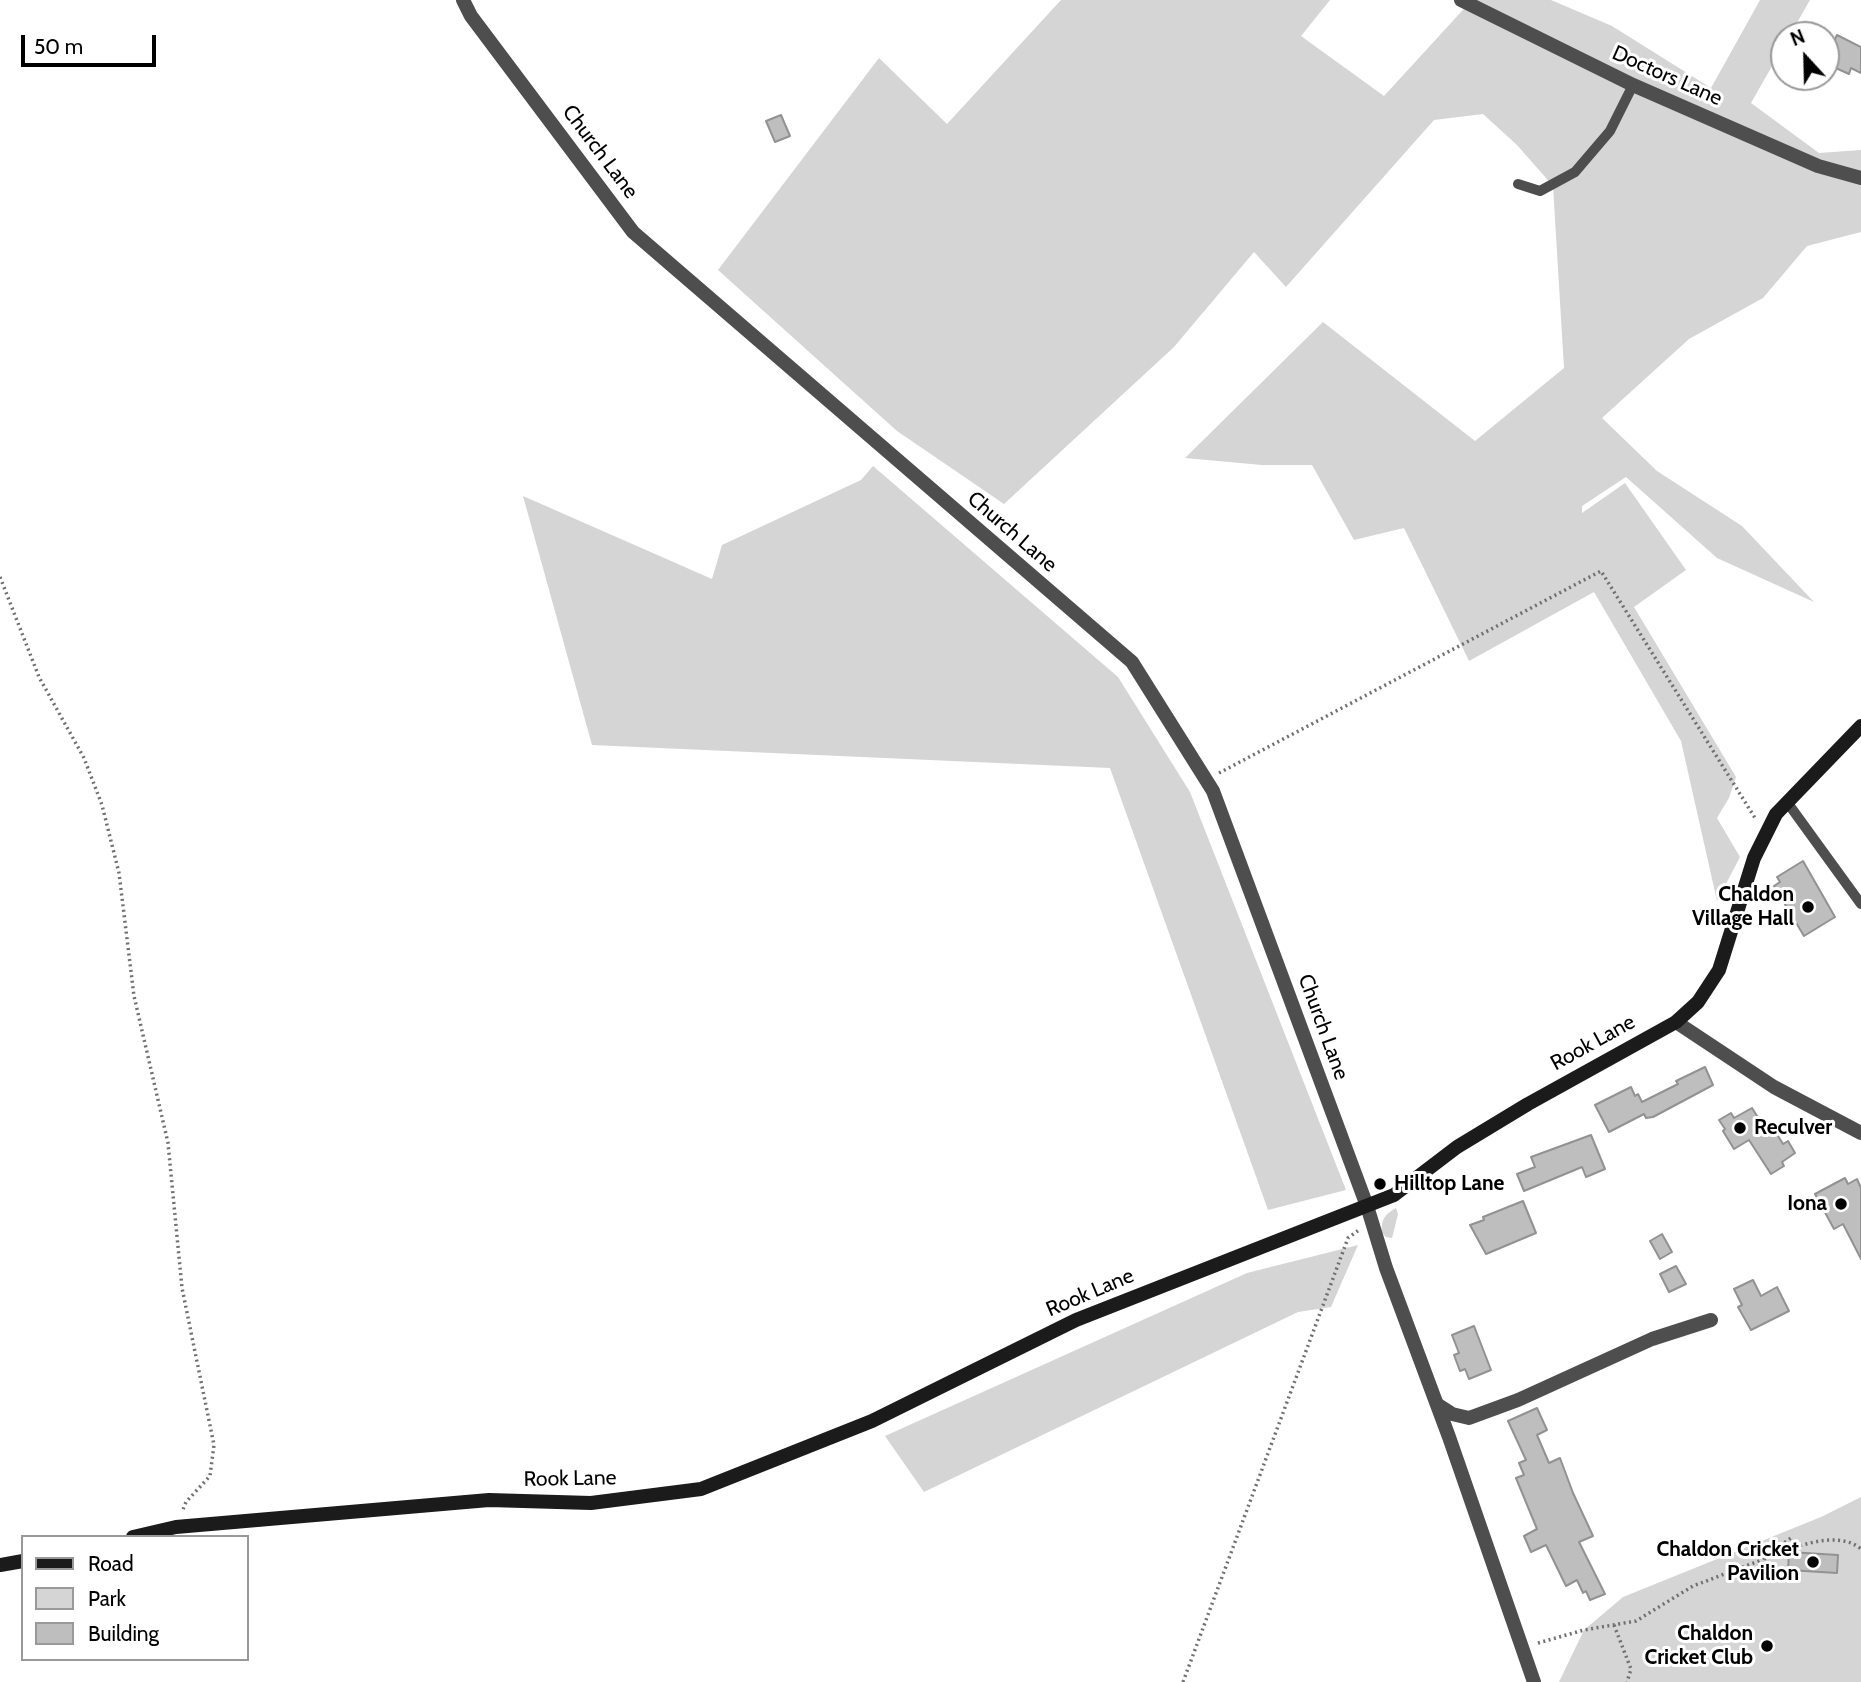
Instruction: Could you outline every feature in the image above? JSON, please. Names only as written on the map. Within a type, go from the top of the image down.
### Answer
[{"type":"main road","name":"Rook Lane","points":[[142,1535],[176,1527],[489,1500],[591,1503],[701,1489],[872,1421],[1076,1320],[1395,1195],[1457,1147],[1528,1104],[1676,1022],[1698,1002],[1719,970],[1754,858],[1776,814],[1861,726]]},
{"type":"main road","points":[[0,1565],[21,1561]]},
{"type":"street","name":"Church Lane","points":[[463,0],[476,23],[634,232],[1132,662],[1213,791],[1367,1206]]},
{"type":"street","name":"Doctors Lane","points":[[1461,0],[1633,85],[1818,166],[1861,178]]},
{"type":"street","points":[[1676,1022],[1774,1087],[1861,1133]]},
{"type":"street","points":[[1367,1206],[1370,1222],[1524,1646],[1534,1682]]},
{"type":"street","points":[[1438,1405],[1452,1414],[1469,1418],[1518,1400],[1652,1339],[1711,1320]]},
{"type":"lane","points":[[1518,184],[1540,191],[1575,172],[1611,131],[1633,85]]},
{"type":"lane","points":[[1787,802],[1861,904]]},
{"type":"path","points":[[1206,780],[1601,571],[1765,835]]},
{"type":"path","points":[[0,577],[39,677],[84,758],[102,805],[119,873],[134,996],[168,1143],[182,1288],[214,1445],[210,1476],[186,1502],[176,1527]]},
{"type":"path","points":[[1182,1682],[1348,1238],[1370,1222]]},
{"type":"path","points":[[1759,1561],[1791,1538]]},
{"type":"path","points":[[1524,1646],[1584,1630],[1636,1621],[1693,1586],[1813,1540],[1854,1543],[1861,1549]]},
{"type":"path","points":[[1614,1625],[1631,1669],[1627,1682]]},
{"type":"green space","points":[[1061,0],[1330,0],[1301,36],[1384,96],[1472,0],[1551,0],[1612,26],[1711,88],[1760,0],[1810,0],[1798,21],[1770,21],[1770,70],[1751,103],[1819,153],[1861,150],[1861,232],[1807,246],[1763,298],[1689,339],[1602,418],[1657,471],[1742,526],[1814,602],[1717,558],[1626,477],[1582,506],[1582,513],[1625,483],[1686,570],[1634,607],[1736,777],[1729,798],[1717,818],[1740,857],[1717,901],[1681,741],[1594,592],[1469,661],[1404,528],[1354,540],[1312,465],[1262,465],[1185,458],[1323,322],[1475,441],[1564,368],[1553,186],[1517,145],[1483,114],[1434,120],[1286,287],[1254,252],[1174,347],[1004,504],[897,431],[718,270],[879,58],[947,124]]},
{"type":"green space","points":[[873,466],[1118,677],[1190,792],[1346,1190],[1268,1210],[1110,768],[592,745],[523,496],[712,579],[722,545],[861,480]]},
{"type":"green space","points":[[1396,1208],[1398,1214],[1392,1238],[1386,1237],[1382,1233],[1383,1221]]},
{"type":"green space","points":[[1358,1245],[1331,1307],[1298,1312],[924,1492],[885,1436],[1247,1273]]},
{"type":"green space","points":[[1861,1497],[1861,1682],[1559,1682],[1584,1630],[1623,1597],[1821,1517]]},
{"type":"building","points":[[1840,36],[1861,47],[1861,73],[1851,68],[1849,74],[1840,70]]},
{"type":"building","points":[[781,115],[790,136],[775,142],[766,121]]},
{"type":"building","name":"Chaldon Village Hall","points":[[1803,861],[1835,917],[1804,936],[1774,886],[1780,882],[1777,877]]},
{"type":"building","points":[[1705,1067],[1713,1085],[1653,1117],[1646,1118],[1644,1114],[1609,1132],[1595,1105],[1631,1087],[1642,1102]]},
{"type":"building","points":[[1752,1108],[1769,1135],[1775,1131],[1783,1144],[1788,1141],[1795,1153],[1782,1162],[1784,1166],[1771,1174],[1749,1140],[1734,1149],[1719,1120],[1731,1113],[1734,1118]]},
{"type":"building","points":[[1591,1135],[1605,1169],[1586,1177],[1582,1167],[1524,1191],[1517,1174],[1535,1167],[1531,1157]]},
{"type":"building","name":"Iona","points":[[1845,1178],[1848,1184],[1857,1179],[1861,1188],[1861,1259],[1843,1224],[1834,1229],[1815,1194]]},
{"type":"building","points":[[1523,1201],[1536,1233],[1486,1254],[1470,1225]]},
{"type":"building","points":[[1662,1234],[1672,1252],[1660,1259],[1650,1241]]},
{"type":"building","points":[[1676,1266],[1686,1284],[1669,1292],[1660,1274]]},
{"type":"building","points":[[1753,1280],[1761,1296],[1777,1287],[1789,1311],[1751,1330],[1738,1307],[1742,1305],[1734,1289]]},
{"type":"building","points":[[1474,1326],[1491,1370],[1469,1379],[1465,1369],[1460,1371],[1454,1355],[1459,1353],[1452,1335]]},
{"type":"building","points":[[1537,1408],[1547,1430],[1537,1435],[1549,1463],[1560,1458],[1593,1536],[1579,1542],[1605,1594],[1590,1600],[1577,1580],[1566,1586],[1546,1545],[1531,1552],[1524,1536],[1537,1529],[1516,1478],[1524,1475],[1519,1463],[1526,1460],[1508,1421]]},
{"type":"building","name":"Chaldon Cricket Pavilion","points":[[1789,1552],[1838,1555],[1837,1573],[1788,1570]]},
{"type":"place","name":"Chaldon Village Hall","points":[[1808,907]]},
{"type":"place","name":"Reculver","points":[[1740,1128]]},
{"type":"place","name":"Hilltop Lane","points":[[1380,1184]]},
{"type":"place","name":"Iona","points":[[1841,1204]]},
{"type":"place","name":"Chaldon Cricket Pavilion","points":[[1813,1562]]},
{"type":"place","name":"Chaldon Cricket Club","points":[[1767,1646]]}]
